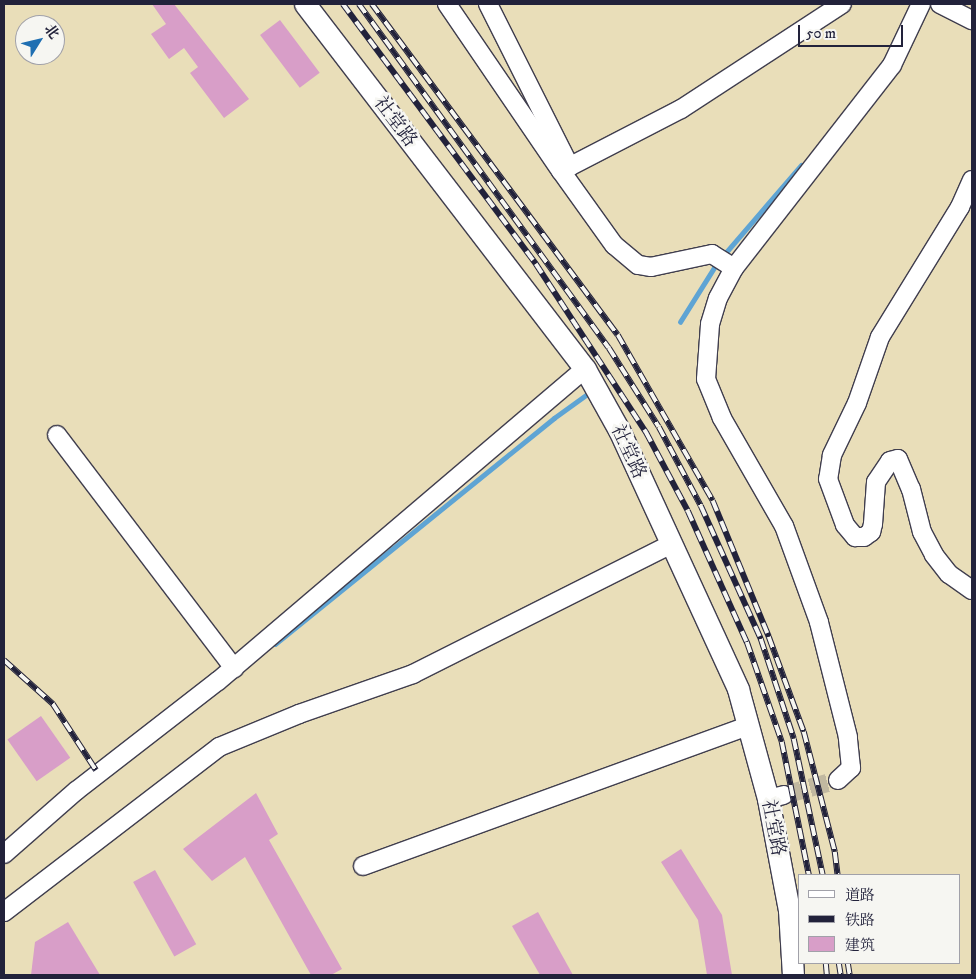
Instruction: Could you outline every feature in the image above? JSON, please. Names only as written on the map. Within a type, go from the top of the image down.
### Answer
[{"type":"street","name":"社堂路","points":[[305,4],[585,369],[619,430],[738,689],[748,726],[776,797],[789,910],[793,975]]},
{"type":"street","points":[[447,4],[566,169],[614,245],[638,265],[651,268],[712,254],[731,266]]},
{"type":"street","points":[[488,4],[566,169]]},
{"type":"street","points":[[566,169],[681,109],[842,4]]},
{"type":"street","points":[[838,780],[852,768],[848,738],[819,622],[784,526],[722,418],[706,379],[710,324],[731,266],[892,65],[921,4]]},
{"type":"street","points":[[940,4],[972,20]]},
{"type":"street","points":[[972,180],[960,207],[880,337],[857,403],[832,455],[828,479],[846,526],[855,538],[864,537],[871,532],[873,524],[876,482],[890,461],[898,458],[911,489],[922,532],[934,555],[949,574],[972,590]]},
{"type":"street","points":[[4,854],[76,791],[234,668],[585,369]]},
{"type":"street","points":[[57,435],[234,668]]},
{"type":"street","points":[[4,912],[219,747],[299,714],[413,674],[671,544]]},
{"type":"street","points":[[363,866],[748,726]]},
{"type":"building","points":[[152,4],[174,4],[249,99],[224,118],[190,73],[198,67],[184,48],[169,59],[151,34],[166,24]]},
{"type":"building","points":[[280,20],[320,73],[300,88],[260,35]]},
{"type":"building","points":[[41,716],[70,758],[37,781],[7,740]]},
{"type":"building","points":[[256,793],[278,834],[269,840],[342,969],[331,975],[311,975],[245,857],[212,881],[183,849]]},
{"type":"building","points":[[681,849],[722,915],[732,975],[707,975],[698,920],[661,862]]},
{"type":"building","points":[[155,870],[196,944],[174,956],[133,882]]},
{"type":"building","points":[[538,912],[573,975],[540,975],[512,926]]},
{"type":"building","points":[[68,922],[100,975],[31,975],[35,942]]},
{"type":"waterway","points":[[722,257],[801,165]]},
{"type":"waterway","points":[[680,322],[717,263]]},
{"type":"waterway","points":[[275,644],[554,418],[590,392]]},
{"type":"tunnel","points":[[784,795],[838,780]]},
{"type":"railway","points":[[343,4],[536,264],[646,432],[688,511],[747,642],[782,742],[809,874]]},
{"type":"railway","points":[[359,4],[609,348],[659,427],[701,506],[761,639],[794,739],[823,874]]},
{"type":"railway","points":[[372,4],[618,335],[713,501],[769,637],[804,732],[835,852],[838,874]]},
{"type":"railway","points":[[4,660],[53,704],[96,770]]},
{"type":"railway","points":[[826,964],[827,975]]},
{"type":"railway","points":[[839,964],[841,975]]},
{"type":"railway","points":[[848,964],[850,975]]}]
